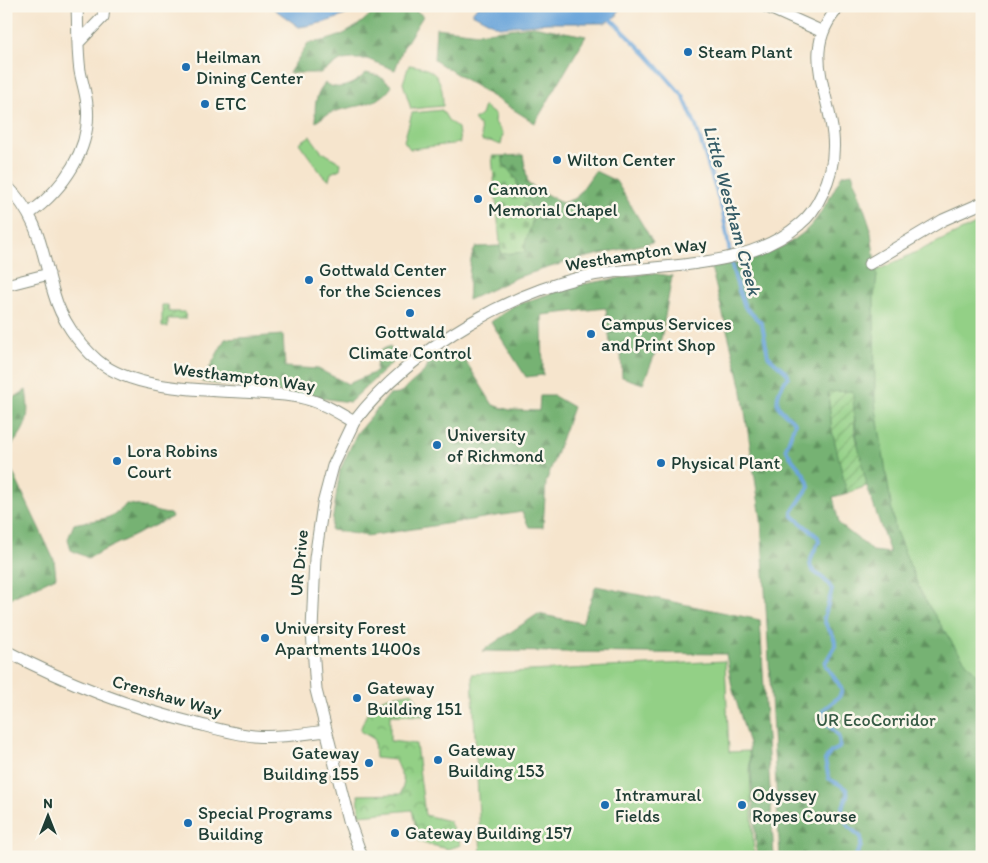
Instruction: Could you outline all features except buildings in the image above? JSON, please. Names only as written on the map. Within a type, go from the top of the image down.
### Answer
[{"type":"street","points":[[29,214],[42,204],[61,183],[72,168],[84,142],[87,105],[80,70],[77,6]]},
{"type":"street","points":[[79,42],[103,17],[104,6]]},
{"type":"street","points":[[765,6],[824,32]]},
{"type":"street","name":"Westhampton Way","points":[[6,185],[29,214],[39,233],[60,310],[75,336],[96,359],[116,373],[157,384],[300,397],[329,407],[354,422],[381,390],[431,349],[458,331],[514,301],[548,288],[594,275],[712,260],[743,253],[770,244],[802,223],[814,208],[827,184],[833,147],[831,125],[818,65],[820,42],[840,6]]},
{"type":"street","points":[[869,264],[944,220],[982,203]]},
{"type":"street","points":[[6,285],[49,274]]},
{"type":"street","name":"UR Drive","points":[[354,422],[338,452],[329,481],[315,558],[312,623],[313,672],[326,731],[352,829],[362,857]]},
{"type":"street","name":"Crenshaw Way","points":[[6,651],[84,689],[135,708],[176,719],[254,736],[289,736],[326,731]]},
{"type":"green space","points":[[379,6],[410,6],[423,16],[403,48],[395,70],[367,59],[352,59],[342,60],[320,73],[289,73],[308,43],[330,39],[347,32],[363,21]]},
{"type":"green space","points":[[533,26],[586,36],[535,123],[434,60],[436,28],[479,33]]},
{"type":"green space","points":[[409,65],[426,69],[436,76],[443,96],[443,106],[411,109],[403,83]]},
{"type":"green space","points":[[366,73],[379,76],[392,86],[381,98],[366,104],[333,112],[316,122],[316,101],[325,83],[336,87],[347,86]]},
{"type":"green space","points":[[484,106],[495,115],[494,121],[503,134],[501,145],[490,141],[482,141],[480,127],[474,120],[481,115]]},
{"type":"green space","points":[[442,110],[448,120],[458,128],[460,143],[410,149],[404,141],[412,113]]},
{"type":"green space","points":[[310,136],[321,151],[341,163],[340,169],[331,173],[329,180],[323,176],[299,143]]},
{"type":"green space","points":[[523,155],[528,184],[562,203],[576,198],[595,171],[616,181],[653,242],[570,261],[518,277],[468,300],[470,265],[476,247],[500,246],[501,254],[525,252],[525,239],[533,219],[531,205],[520,194],[516,179],[503,163],[503,156]]},
{"type":"green space","points":[[492,156],[503,156],[503,163],[516,179],[520,194],[531,205],[532,220],[526,240],[525,252],[501,254]]},
{"type":"green space","name":"UR EcoCorridor","points":[[852,173],[870,226],[877,276],[874,298],[875,402],[895,529],[922,595],[956,649],[982,682],[982,857],[780,857],[761,518],[741,385],[711,267],[755,257],[796,239],[817,218],[842,175]],"holes":[[[852,391],[858,451],[867,486],[890,553],[873,551],[839,524],[833,497],[847,493],[832,430],[828,393]]]},
{"type":"green space","points":[[982,221],[982,699],[884,529],[864,278]]},
{"type":"green space","points":[[650,273],[672,276],[661,339],[643,384],[622,377],[621,353],[611,352],[606,308],[542,315],[543,375],[526,377],[491,322],[513,306],[572,286]]},
{"type":"green space","points":[[162,305],[168,305],[169,312],[185,312],[186,319],[168,319],[168,327],[162,327]]},
{"type":"green space","points":[[283,335],[285,367],[318,369],[348,384],[376,372],[377,352],[390,346],[395,360],[350,402],[202,382],[225,339]]},
{"type":"green space","points":[[438,353],[447,353],[465,360],[493,405],[510,410],[539,411],[540,396],[554,396],[573,407],[546,482],[543,527],[529,527],[522,512],[368,536],[331,530],[340,470],[357,433],[389,395],[399,394],[426,370],[429,360]]},
{"type":"green space","points":[[26,390],[28,410],[25,424],[18,437],[6,452],[6,403]]},
{"type":"green space","points":[[853,391],[855,432],[867,486],[847,493],[832,430],[828,392]]},
{"type":"green space","points":[[6,458],[54,560],[56,577],[6,600]]},
{"type":"green space","points":[[126,504],[170,514],[172,517],[88,558],[71,550],[68,539],[74,524],[109,517],[121,510]]},
{"type":"green space","points":[[596,586],[760,620],[774,857],[757,857],[749,744],[732,687],[726,654],[482,651],[538,614],[582,623]]},
{"type":"green space","name":"Intramural Fields","points":[[725,661],[729,752],[749,751],[754,857],[481,857],[472,674]]},
{"type":"green space","points":[[412,692],[426,716],[390,715],[390,741],[416,744],[425,815],[449,821],[461,845],[448,849],[419,842],[412,810],[360,815],[358,795],[401,794],[404,782],[395,760],[375,758],[374,739],[360,731],[364,720],[368,712],[378,701]]},
{"type":"water","points":[[270,6],[360,6],[331,20],[299,27]]},
{"type":"water","points":[[478,6],[619,7],[617,16],[605,23],[548,23],[499,27],[472,13]]},
{"type":"waterway","name":"Little Westham Creek","points":[[608,16],[647,55],[683,96],[696,126],[723,213],[733,271],[745,307],[762,324],[768,356],[787,373],[788,377],[780,389],[778,398],[779,407],[795,423],[786,448],[808,481],[809,487],[792,512],[793,516],[818,537],[819,542],[810,562],[814,571],[828,583],[832,590],[824,618],[835,642],[835,646],[825,663],[842,691],[839,697],[823,710],[825,720],[838,736],[840,742],[839,748],[831,752],[825,760],[829,779],[843,787],[847,793],[841,813],[848,826],[861,837],[861,846],[855,857]]},
{"type":"place","name":"Steam Plant","points":[[688,52]]},
{"type":"place","name":"Heilman Dining Center","points":[[186,67]]},
{"type":"place","name":"ETC","points":[[205,104]]},
{"type":"place","name":"Wilton Center","points":[[557,160]]},
{"type":"place","name":"Cannon Memorial Chapel","points":[[478,199]]},
{"type":"place","name":"Gottwald Center for the Sciences","points":[[309,280]]},
{"type":"place","name":"Gottwald Climate Control","points":[[410,313]]},
{"type":"place","name":"Campus Services and Print Shop","points":[[591,334]]},
{"type":"place","name":"University of Richmond","points":[[437,445]]},
{"type":"place","name":"Lora Robins Court","points":[[117,461]]},
{"type":"place","name":"Physical Plant","points":[[661,463]]},
{"type":"place","name":"University Forest Apartments 1400s","points":[[265,638]]},
{"type":"place","name":"Gateway Building 151","points":[[357,698]]},
{"type":"place","name":"Gateway Building 153","points":[[438,760]]},
{"type":"place","name":"Gateway Building 155","points":[[369,763]]},
{"type":"place","name":"Intramural Fields","points":[[605,805]]},
{"type":"place","name":"Odyssey Ropes Course","points":[[742,805]]},
{"type":"place","name":"Special Programs Building","points":[[188,823]]},
{"type":"place","name":"Gateway Building 157","points":[[395,833]]}]
